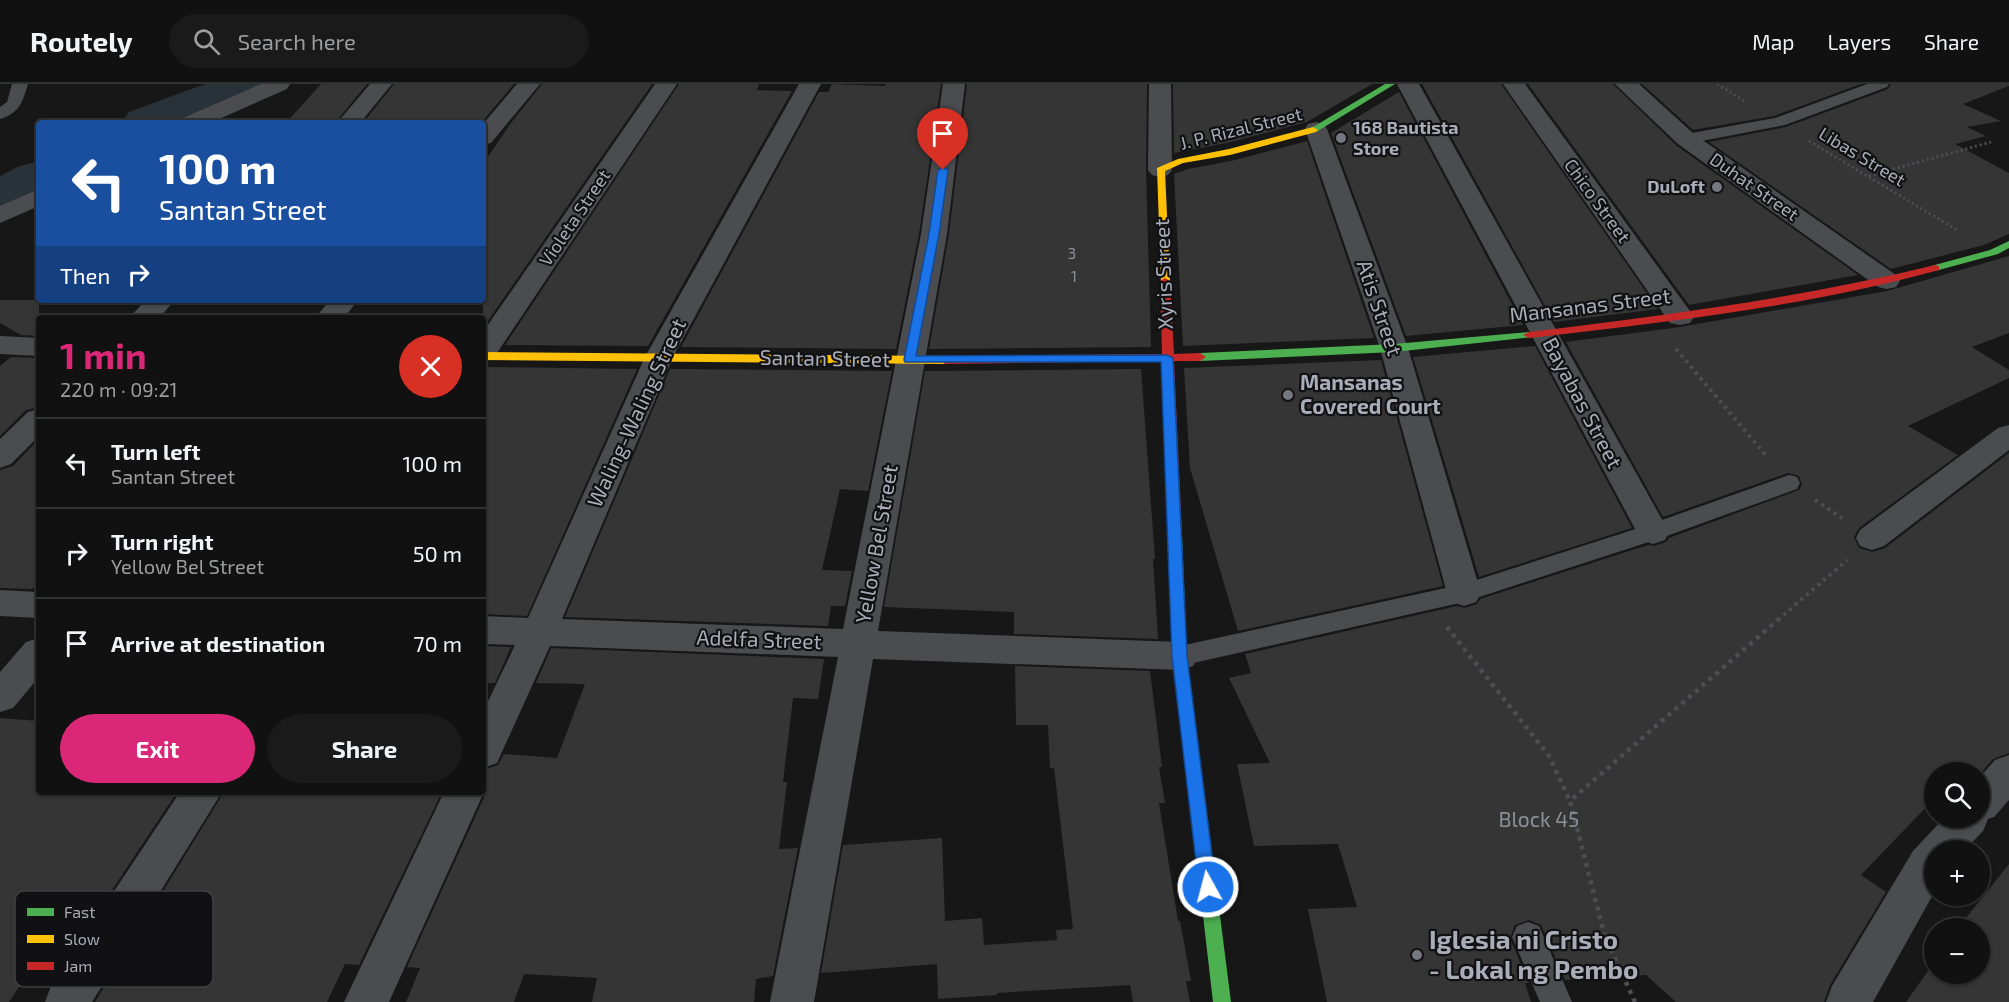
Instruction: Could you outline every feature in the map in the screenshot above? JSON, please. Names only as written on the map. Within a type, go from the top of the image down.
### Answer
[{"type":"street","points":[[197,120],[279,84]]},
{"type":"street","points":[[351,120],[381,84]]},
{"type":"street","points":[[486,134],[529,84]]},
{"type":"street","name":"Violeta Street","points":[[486,350],[666,84]]},
{"type":"street","name":"Waling-Waling Street","points":[[486,746],[539,632],[659,357],[810,84]]},
{"type":"street","name":"Yellow Bel Street","points":[[792,1002],[934,234],[954,84]]},
{"type":"street","name":"Xyris Street","points":[[1160,84],[1160,170],[1180,656],[1222,1002]]},
{"type":"street","name":"J. P. Rizal Street","points":[[1160,170],[1181,161],[1230,152],[1316,129],[1391,84]]},
{"type":"street","name":"Bayabas Street","points":[[1408,84],[1653,532]]},
{"type":"street","name":"Chico Street","points":[[1514,84],[1680,317]]},
{"type":"street","name":"Duhat Street","points":[[1626,84],[1686,139],[1887,281]]},
{"type":"street","name":"Atis Street","points":[[1316,129],[1394,348],[1464,593]]},
{"type":"street","points":[[0,216],[36,198]]},
{"type":"street","name":"Mansanas Street","points":[[1167,358],[1394,348],[1652,321],[1887,281],[1994,252],[2009,244]]},
{"type":"street","points":[[146,315],[159,303]]},
{"type":"street","points":[[332,315],[342,303]]},
{"type":"street","points":[[0,345],[36,347]]},
{"type":"street","name":"Santan Street","points":[[486,354],[909,360],[1167,358]]},
{"type":"street","points":[[0,457],[36,422]]},
{"type":"street","points":[[1872,538],[2009,435]]},
{"type":"street","points":[[0,603],[36,605]]},
{"type":"street","name":"Adelfa Street","points":[[486,630],[1180,656]]},
{"type":"street","points":[[0,697],[36,655]]},
{"type":"street","points":[[1990,794],[2009,772]]},
{"type":"street","points":[[138,891],[200,795]]},
{"type":"street","points":[[366,1002],[463,795]]},
{"type":"street","points":[[1949,840],[1960,828]]},
{"type":"street","points":[[1848,1002],[1924,871]]},
{"type":"street","points":[[67,1002],[77,987]]},
{"type":"lane","points":[[0,114],[14,104],[20,84]]},
{"type":"lane","points":[[1686,139],[1779,122],[1881,84]]},
{"type":"lane","points":[[1180,656],[1464,593],[1653,532],[1789,483]]},
{"type":"lane","points":[[1528,937],[1556,1002]]},
{"type":"path","name":"Libas Street","points":[[1717,84],[1994,252]]},
{"type":"path","points":[[1868,177],[1991,142]]},
{"type":"path","points":[[1570,801],[1872,538],[1789,483],[1652,321]]},
{"type":"path","points":[[1426,601],[1550,756],[1570,801],[1605,937],[1635,1002]]},
{"type":"building","points":[[321,84],[367,84],[337,120],[289,120]]},
{"type":"building","points":[[394,84],[514,84],[484,120],[365,120]]},
{"type":"building","points":[[542,84],[652,84],[486,324],[483,303],[486,303],[486,160]]},
{"type":"building","points":[[679,84],[759,84],[757,90],[792,91],[648,346],[505,345]]},
{"type":"building","points":[[832,84],[885,86],[886,84],[941,84],[919,234],[896,349],[681,347],[819,92],[828,92]]},
{"type":"building","points":[[967,84],[1147,84],[1146,170],[1151,347],[929,349],[949,234]]},
{"type":"building","points":[[1173,84],[1372,84],[1307,122],[1227,143],[1174,153]]},
{"type":"building","points":[[1422,84],[1501,84],[1658,309],[1554,322]]},
{"type":"building","points":[[1528,84],[1613,84],[1677,146],[1858,275],[1689,305]]},
{"type":"building","points":[[1642,84],[1861,84],[1774,116],[1693,130]]},
{"type":"building","points":[[1891,84],[2009,84],[2009,86],[1963,104],[2001,121],[1967,127],[1986,136],[1955,144],[2009,173],[2009,234],[1984,245],[1891,269],[1709,142],[1786,127],[1888,89]]},
{"type":"building","points":[[1399,92],[1523,325],[1406,336],[1331,133]]},
{"type":"building","points":[[1307,141],[1374,338],[1183,346],[1174,174]]},
{"type":"building","points":[[2009,256],[2009,333],[1972,347],[2009,370],[2009,378],[1908,426],[1958,455],[1859,528],[1854,537],[1859,548],[1873,552],[1885,548],[2009,453],[2009,753],[1990,762],[1924,762],[1924,809],[1861,875],[1886,892],[1830,985],[1824,1002],[1676,1002],[1646,975],[1565,980],[1541,925],[1529,920],[1515,925],[1510,938],[1529,983],[1525,983],[1531,1002],[1327,1002],[1308,909],[1357,907],[1338,844],[1254,846],[1237,764],[1270,763],[1229,678],[1251,673],[1245,654],[1457,606],[1465,608],[1477,604],[1480,599],[1648,545],[1654,546],[1666,542],[1669,538],[1799,490],[1802,484],[1799,476],[1788,473],[1663,517],[1566,342],[1680,327],[1887,291]]},
{"type":"building","points":[[0,300],[36,300],[36,303],[39,303],[39,315],[36,315],[36,336],[21,335],[0,323]]},
{"type":"building","points":[[1535,346],[1632,528],[1479,577],[1413,357]]},
{"type":"building","points":[[11,357],[36,358],[36,408],[26,410],[0,436],[0,366]]},
{"type":"building","points":[[1381,360],[1443,586],[1238,631],[1190,468],[1184,368]]},
{"type":"building","points":[[486,367],[637,369],[527,616],[486,614]]},
{"type":"building","points":[[670,369],[892,371],[868,491],[840,489],[822,570],[852,571],[845,606],[831,606],[828,626],[565,617]]},
{"type":"building","points":[[1141,369],[1155,559],[1153,559],[1158,639],[1014,634],[1014,612],[884,607],[925,371]]},
{"type":"building","points":[[36,442],[36,585],[32,589],[0,588],[0,470],[13,466]]},
{"type":"building","points":[[486,646],[511,647],[495,683],[486,683]]},
{"type":"building","points":[[551,648],[824,659],[818,699],[793,698],[783,782],[787,782],[779,849],[798,848],[773,976],[756,979],[754,1002],[592,1002],[597,978],[524,974],[514,1002],[406,1002],[420,968],[407,967],[486,795],[486,769],[498,765],[504,754],[557,758],[585,684],[536,683]]},
{"type":"building","points":[[1015,666],[1150,671],[1162,767],[1159,767],[1165,803],[1159,803],[1178,921],[1180,921],[1191,981],[1186,981],[1190,1002],[1133,1002],[1130,985],[938,999],[937,964],[821,973],[843,845],[942,838],[945,921],[982,918],[984,945],[1057,940],[1056,930],[1073,929],[1054,768],[1050,768],[1048,725],[1016,725]]},
{"type":"building","points":[[0,718],[36,721],[36,795],[175,795],[111,891],[15,891],[15,987],[19,987],[9,1002],[0,1002]]},
{"type":"building","points":[[222,795],[319,797],[320,795],[441,795],[359,965],[345,964],[327,1002],[95,1002],[104,987],[213,987],[213,891],[163,891]]},
{"type":"building","points":[[2009,864],[2009,1002],[1906,1002],[1924,977],[1924,984],[1990,984],[1990,918],[1966,918],[1976,906],[1990,906],[1990,888]]},
{"type":"waterway","points":[[155,120],[251,84]]},
{"type":"waterway","points":[[0,198],[36,180]]},
{"type":"traffic: fast","points":[[1313,130],[1391,84]]},
{"type":"traffic: fast","points":[[1935,268],[1994,252],[2009,244]]},
{"type":"traffic: fast","points":[[1200,357],[1394,348],[1529,335]]},
{"type":"traffic: fast","points":[[1175,535],[1180,656],[1222,1002]]},
{"type":"traffic: slow","points":[[1165,281],[1160,170],[1181,161],[1230,152],[1313,130]]},
{"type":"traffic: slow","points":[[486,356],[945,360]]},
{"type":"traffic: jam","points":[[1529,335],[1680,317],[1887,281],[1935,268]]},
{"type":"traffic: jam","points":[[1165,281],[1175,535]]},
{"type":"traffic: jam","points":[[945,360],[1200,357]]},
{"type":"place","name":"168 Bautista Store","points":[[1341,138]]},
{"type":"place","name":"DuLoft","points":[[1717,187]]},
{"type":"place","name":"Mansanas Covered Court","points":[[1288,395]]},
{"type":"place","name":"Iglesia ni Cristo - Lokal ng Pembo","points":[[1417,955]]},
{"type":"route","points":[[943,170],[934,234],[909,360],[1167,358],[1180,656],[1208,887]]}]
